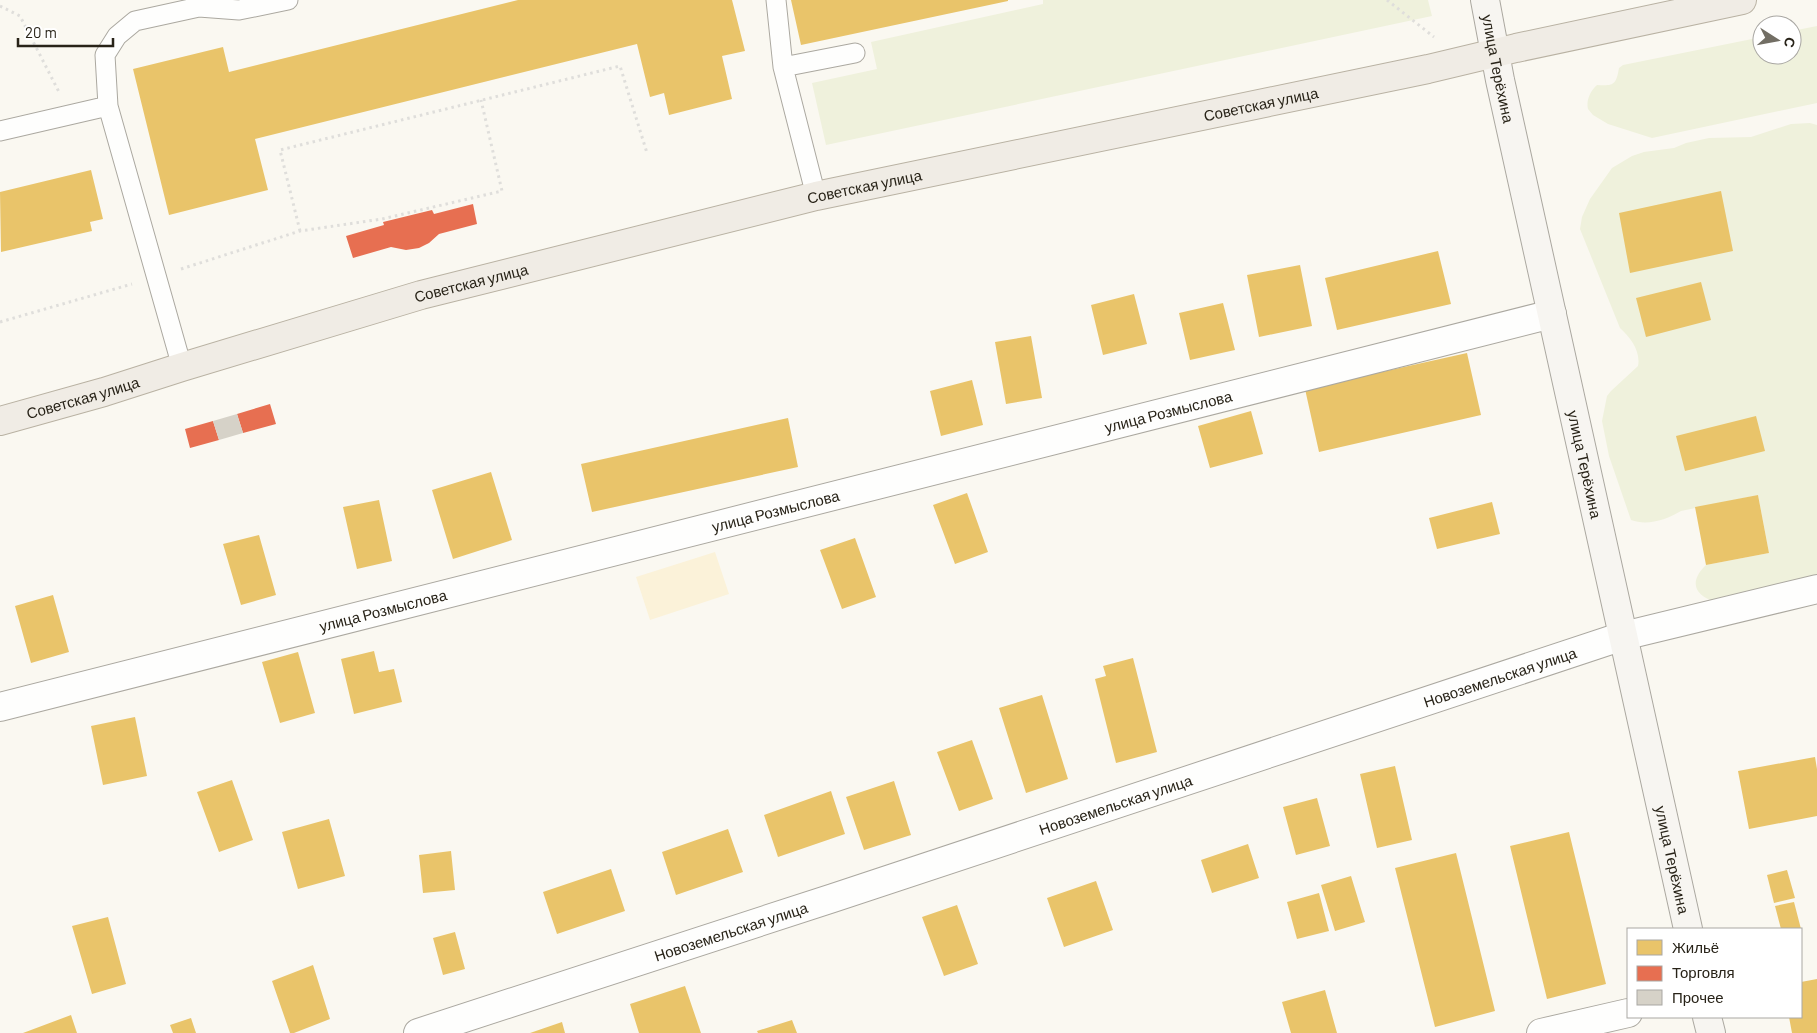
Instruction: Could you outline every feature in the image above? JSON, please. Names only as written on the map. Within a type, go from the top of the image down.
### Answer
[{"type":"main road","name":"улица Терёхина","points":[[1485,0],[1552,314],[1688,928]]},
{"type":"main road","name":"Советская улица","points":[[0,420],[104,392],[421,295],[816,196],[1428,69],[1742,0]]},
{"type":"main road","points":[[1707,1018],[1711,1033]]},
{"type":"street","name":"улица Розмыслова","points":[[0,707],[1552,314]]},
{"type":"street","name":"Новоземельская улица","points":[[418,1033],[852,892],[1623,636],[1817,589]]},
{"type":"street","points":[[1541,1033],[1627,1013]]},
{"type":"lane","points":[[182,367],[108,106],[105,55],[117,36],[135,21],[198,4],[239,10],[288,0]]},
{"type":"lane","points":[[776,0],[783,67],[816,196]]},
{"type":"lane","points":[[783,67],[855,52]]},
{"type":"lane","points":[[0,131],[108,106]]},
{"type":"path","points":[[1388,0],[1435,38]]},
{"type":"path","points":[[0,6],[20,16],[71,115]]},
{"type":"path","points":[[300,231],[280,150],[620,66],[647,152]]},
{"type":"path","points":[[0,322],[157,277],[300,231],[382,219],[502,191],[481,100]]},
{"type":"shaded area","points":[[715,552],[729,594],[650,620],[636,577]]},
{"type":"green space","points":[[1043,0],[1428,0],[1432,16],[826,145],[812,83],[877,69],[871,42],[1043,4]]},
{"type":"green space","points":[[1817,26],[1817,103],[1652,138],[1608,124],[1593,115],[1588,109],[1588,99],[1595,87],[1597,85],[1611,85],[1617,78],[1619,68],[1623,65],[1752,39],[1752,65],[1802,65],[1802,29]]},
{"type":"green space","points":[[1810,123],[1817,125],[1817,578],[1716,602],[1703,596],[1696,588],[1697,577],[1706,565],[1769,553],[1758,495],[1681,511],[1656,521],[1637,522],[1631,520],[1609,456],[1602,421],[1607,396],[1638,366],[1638,355],[1631,340],[1620,328],[1580,229],[1582,217],[1590,199],[1612,168],[1632,156],[1644,152],[1674,148],[1686,143],[1709,138],[1751,137],[1791,124]]},
{"type":"building: Жильё","points":[[518,0],[732,0],[745,51],[722,56],[732,99],[669,115],[664,93],[650,97],[637,44],[255,139],[268,190],[169,215],[133,69],[223,47],[229,72]]},
{"type":"building: Жильё","points":[[791,0],[1008,0],[1008,1],[801,45]]},
{"type":"building: Жильё","points":[[91,170],[103,219],[90,222],[92,231],[1,252],[0,192]]},
{"type":"building: Жильё","points":[[1721,191],[1733,251],[1630,273],[1619,213]]},
{"type":"building: Жильё","points":[[1438,251],[1451,304],[1337,330],[1325,278]]},
{"type":"building: Жильё","points":[[1300,265],[1312,326],[1259,337],[1247,275]]},
{"type":"building: Жильё","points":[[1701,282],[1711,320],[1646,337],[1636,298]]},
{"type":"building: Жильё","points":[[1134,294],[1147,344],[1103,355],[1091,305]]},
{"type":"building: Жильё","points":[[1223,303],[1235,350],[1190,360],[1179,313]]},
{"type":"building: Жильё","points":[[1031,336],[1042,398],[1006,404],[995,342]]},
{"type":"building: Жильё","points":[[1467,353],[1481,415],[1319,452],[1305,389]]},
{"type":"building: Жильё","points":[[972,380],[983,425],[941,436],[930,391]]},
{"type":"building: Жильё","points":[[1251,411],[1263,454],[1210,468],[1198,426]]},
{"type":"building: Жильё","points":[[1756,416],[1765,451],[1685,471],[1676,436]]},
{"type":"building: Жильё","points":[[788,418],[798,467],[592,512],[581,464]]},
{"type":"building: Жильё","points":[[491,472],[512,540],[453,559],[432,490]]},
{"type":"building: Жильё","points":[[967,493],[988,552],[955,564],[933,505]]},
{"type":"building: Жильё","points":[[1758,495],[1769,553],[1706,565],[1695,507]]},
{"type":"building: Жильё","points":[[379,500],[392,561],[357,569],[343,507]]},
{"type":"building: Жильё","points":[[1492,502],[1500,534],[1437,549],[1429,518]]},
{"type":"building: Жильё","points":[[259,535],[276,595],[241,605],[223,544]]},
{"type":"building: Жильё","points":[[855,538],[876,597],[842,609],[820,550]]},
{"type":"building: Жильё","points":[[53,595],[69,652],[31,663],[15,606]]},
{"type":"building: Жильё","points":[[374,651],[379,672],[394,669],[402,702],[354,714],[341,659]]},
{"type":"building: Жильё","points":[[298,652],[315,713],[280,723],[262,662]]},
{"type":"building: Жильё","points":[[1133,658],[1157,752],[1116,763],[1095,679],[1106,676],[1103,666]]},
{"type":"building: Жильё","points":[[1042,695],[1068,779],[1026,793],[999,708]]},
{"type":"building: Жильё","points":[[135,717],[147,776],[103,785],[91,726]]},
{"type":"building: Жильё","points":[[972,740],[993,799],[959,811],[937,752]]},
{"type":"building: Жильё","points":[[1815,757],[1817,769],[1817,816],[1749,829],[1738,771]]},
{"type":"building: Жильё","points":[[1395,766],[1412,840],[1377,848],[1360,774]]},
{"type":"building: Жильё","points":[[232,780],[253,840],[219,852],[197,792]]},
{"type":"building: Жильё","points":[[894,781],[911,835],[864,850],[846,797]]},
{"type":"building: Жильё","points":[[831,791],[845,834],[778,857],[764,815]]},
{"type":"building: Жильё","points":[[1317,798],[1330,846],[1296,855],[1283,807]]},
{"type":"building: Жильё","points":[[329,819],[345,876],[298,889],[282,832]]},
{"type":"building: Жильё","points":[[728,829],[743,872],[676,895],[662,852]]},
{"type":"building: Жильё","points":[[1569,832],[1606,984],[1547,999],[1510,846]]},
{"type":"building: Жильё","points":[[1248,844],[1259,878],[1212,893],[1201,860]]},
{"type":"building: Жильё","points":[[451,851],[455,890],[423,893],[419,855]]},
{"type":"building: Жильё","points":[[1456,853],[1495,1011],[1435,1027],[1395,868]]},
{"type":"building: Жильё","points":[[611,869],[625,911],[557,934],[543,892]]},
{"type":"building: Жильё","points":[[1787,870],[1795,898],[1774,903],[1767,875]]},
{"type":"building: Жильё","points":[[1351,876],[1365,922],[1335,931],[1321,885]]},
{"type":"building: Жильё","points":[[1096,881],[1113,930],[1064,947],[1047,898]]},
{"type":"building: Жильё","points":[[1319,893],[1329,931],[1297,939],[1287,902]]},
{"type":"building: Жильё","points":[[1794,902],[1801,928],[1781,928],[1775,906]]},
{"type":"building: Жильё","points":[[957,905],[978,964],[944,976],[922,917]]},
{"type":"building: Жильё","points":[[108,917],[126,984],[92,994],[72,926]]},
{"type":"building: Жильё","points":[[455,932],[465,969],[443,975],[433,938]]},
{"type":"building: Жильё","points":[[313,965],[330,1019],[290,1033],[272,981]]},
{"type":"building: Жильё","points":[[1817,979],[1817,1033],[1792,1033],[1789,1018],[1802,1018],[1802,982]]},
{"type":"building: Жильё","points":[[685,986],[701,1033],[639,1033],[630,1004]]},
{"type":"building: Жильё","points":[[1325,990],[1337,1033],[1291,1033],[1282,1002]]},
{"type":"building: Жильё","points":[[71,1015],[77,1033],[23,1033]]},
{"type":"building: Жильё","points":[[191,1018],[196,1033],[173,1033],[170,1025]]},
{"type":"building: Жильё","points":[[792,1020],[797,1033],[758,1033],[757,1031]]},
{"type":"building: Жильё","points":[[562,1022],[565,1033],[530,1033]]},
{"type":"building: Торговля","points":[[473,204],[477,224],[439,234],[429,243],[419,248],[406,250],[391,247],[353,258],[346,236],[384,225],[383,222],[432,210],[434,214]]},
{"type":"building: Торговля","points":[[270,404],[276,424],[243,433],[237,414]]},
{"type":"building: Торговля","points":[[213,421],[219,440],[190,448],[185,429]]},
{"type":"building: Прочее","points":[[237,414],[243,433],[219,440],[213,421]]}]
